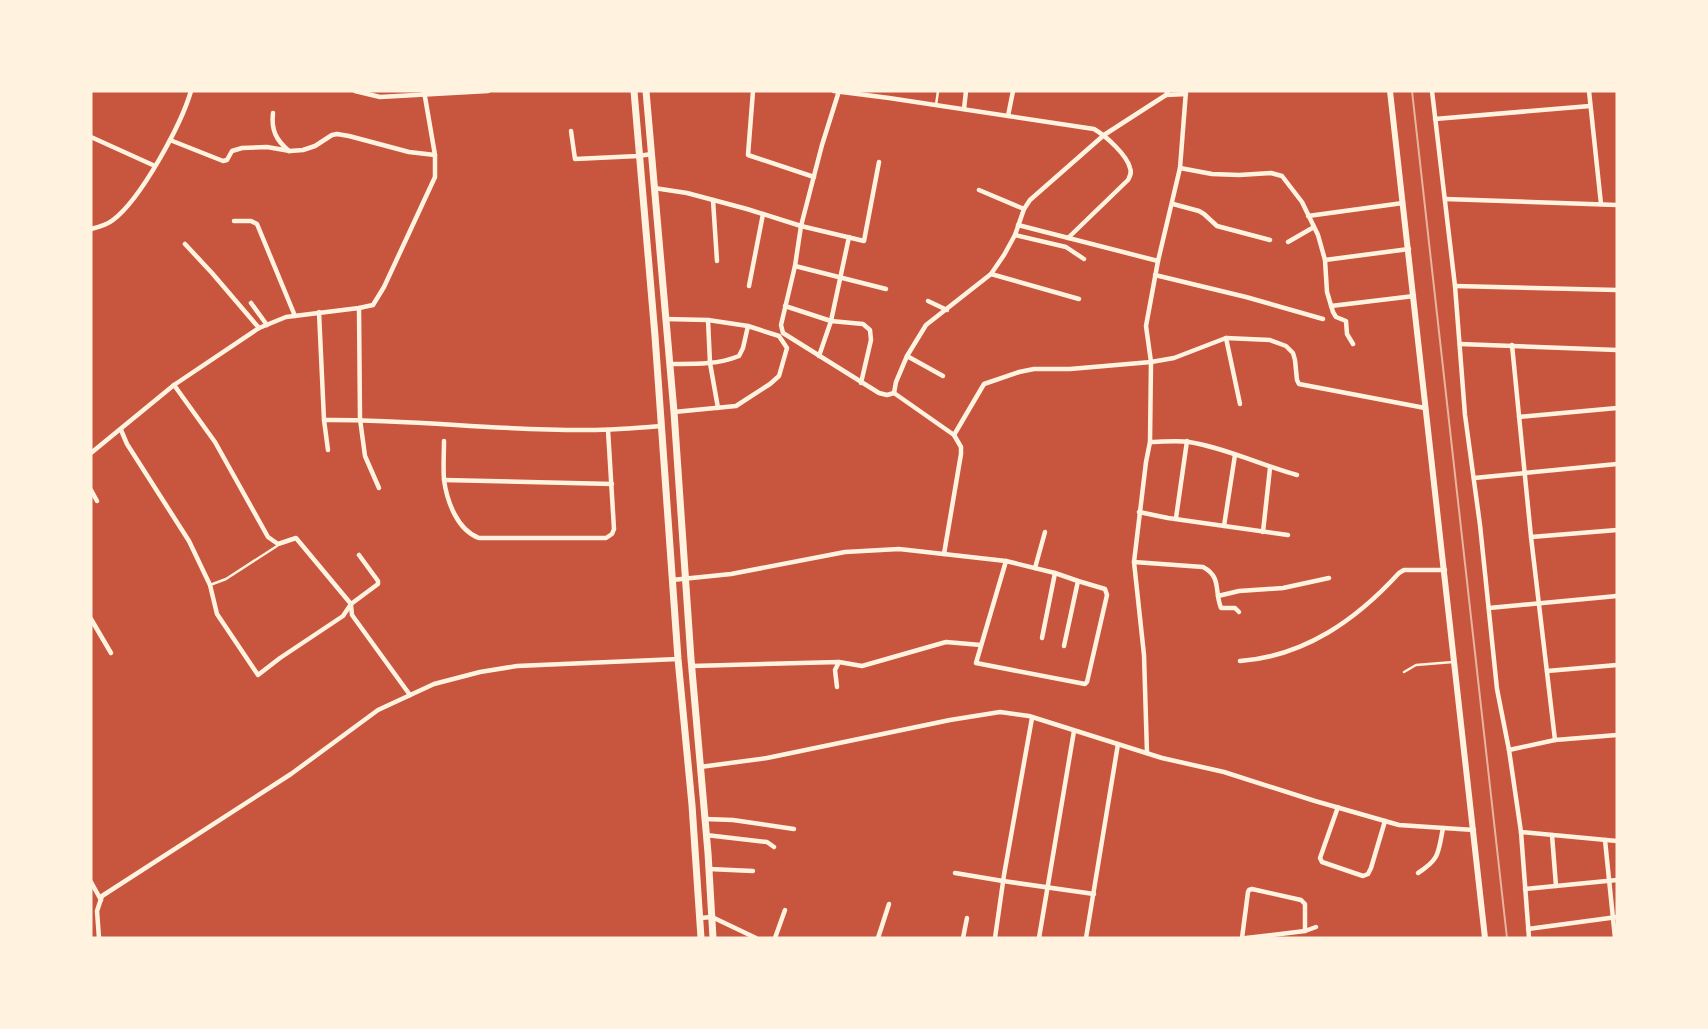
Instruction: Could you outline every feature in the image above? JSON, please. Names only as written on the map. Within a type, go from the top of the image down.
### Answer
[{"type":"main road","points":[[634,91],[638,156],[655,336],[678,659],[701,938]]},
{"type":"main road","points":[[645,91],[674,412],[713,938]]},
{"type":"main road","points":[[1390,91],[1485,938]]},
{"type":"main road","points":[[661,426],[674,426]]},
{"type":"main road","points":[[667,505],[681,504]]},
{"type":"main road","points":[[678,659],[692,662]]},
{"type":"main road","points":[[687,763],[700,764]]},
{"type":"main road","points":[[693,825],[705,822]]},
{"type":"main road","points":[[695,854],[708,853]]},
{"type":"street","points":[[91,229],[112,221],[135,197],[170,140],[188,102],[191,91]]},
{"type":"street","points":[[355,91],[380,97],[488,91]]},
{"type":"street","points":[[634,91],[645,91]]},
{"type":"street","points":[[753,91],[748,155],[814,177]]},
{"type":"street","points":[[964,109],[966,91]]},
{"type":"street","points":[[1008,116],[1013,91]]},
{"type":"street","points":[[1432,91],[1455,286],[1465,415],[1474,478],[1497,689],[1509,750],[1521,832],[1529,938]]},
{"type":"street","points":[[1588,91],[1601,204]]},
{"type":"street","points":[[894,393],[887,395],[879,393],[861,383],[783,333],[781,325],[795,266],[801,226],[837,92],[1094,129],[1104,135],[1129,165],[1131,170],[1130,176],[1068,238]]},
{"type":"street","points":[[91,453],[174,385],[259,328],[286,317],[374,305],[435,176],[435,155],[425,93]]},
{"type":"street","points":[[894,393],[896,382],[907,356],[926,325],[991,274],[1004,255],[1015,234],[1024,209],[1030,200],[1104,135],[1167,93],[1186,93],[1180,168],[1158,261],[1146,326],[1151,362],[1150,442],[1139,512],[1134,562],[1144,655],[1147,753]]},
{"type":"street","points":[[1435,119],[1590,106]]},
{"type":"street","points":[[273,113],[274,132],[280,143],[290,151]]},
{"type":"street","points":[[571,131],[575,159],[652,154]]},
{"type":"street","points":[[170,140],[223,161],[227,160],[232,151],[242,148],[267,146],[290,151],[303,150],[337,134],[409,152],[435,155]]},
{"type":"street","points":[[91,137],[155,166]]},
{"type":"street","points":[[653,188],[687,193],[801,226],[864,241],[879,162]]},
{"type":"street","points":[[1180,168],[1212,174],[1271,173],[1282,176],[1302,202],[1318,235],[1325,260],[1327,292],[1331,306],[1336,317],[1346,321],[1347,334],[1353,344]]},
{"type":"street","points":[[979,190],[1024,209]]},
{"type":"street","points":[[1445,199],[1617,205]]},
{"type":"street","points":[[713,200],[717,261]]},
{"type":"street","points":[[1308,216],[1403,203]]},
{"type":"street","points":[[1172,204],[1199,211],[1217,226],[1270,240]]},
{"type":"street","points":[[749,286],[763,214]]},
{"type":"street","points":[[234,221],[251,220],[257,224],[295,316]]},
{"type":"street","points":[[1018,225],[1158,261]]},
{"type":"street","points":[[1288,242],[1314,227]]},
{"type":"street","points":[[1015,234],[1066,247],[1084,259]]},
{"type":"street","points":[[819,356],[831,320],[849,237]]},
{"type":"street","points":[[185,244],[259,328]]},
{"type":"street","points":[[1325,260],[1408,249]]},
{"type":"street","points":[[795,266],[886,289]]},
{"type":"street","points":[[991,274],[1079,299]]},
{"type":"street","points":[[1155,276],[1246,297],[1323,319]]},
{"type":"street","points":[[1455,286],[1617,290]]},
{"type":"street","points":[[1331,306],[1414,296]]},
{"type":"street","points":[[252,302],[267,325]]},
{"type":"street","points":[[928,302],[947,310]]},
{"type":"street","points":[[785,306],[831,320],[863,324],[870,330],[871,340],[861,383]]},
{"type":"street","points":[[360,308],[360,419],[364,456],[380,488]]},
{"type":"street","points":[[320,312],[324,420],[328,450]]},
{"type":"street","points":[[665,319],[708,320],[748,326],[778,336],[787,348],[778,376],[770,384],[736,406],[674,412]]},
{"type":"street","points":[[708,320],[710,364],[718,408]]},
{"type":"street","points":[[670,364],[710,364],[739,356],[743,348],[748,326]]},
{"type":"street","points":[[1226,338],[1240,404]]},
{"type":"street","points":[[954,435],[984,384],[1019,372],[1034,370],[1151,362],[1183,355],[1226,338],[1270,340],[1286,346],[1295,360],[1299,384],[1425,408]]},
{"type":"street","points":[[1460,344],[1617,350]]},
{"type":"street","points":[[1512,345],[1555,740]]},
{"type":"street","points":[[907,356],[943,376]]},
{"type":"street","points":[[174,385],[215,442],[268,537],[278,544],[296,538],[351,604],[352,615],[410,695]]},
{"type":"street","points":[[894,393],[954,435],[961,447],[944,554]]},
{"type":"street","points":[[1519,417],[1617,408]]},
{"type":"street","points":[[324,420],[360,419],[548,430],[608,430],[661,426]]},
{"type":"street","points":[[121,430],[127,444],[189,541],[210,585],[217,614],[258,675],[342,616],[351,604],[378,584],[378,581],[359,556]]},
{"type":"street","points":[[444,441],[444,480],[450,503],[467,531],[479,538],[606,538],[612,534],[614,529],[608,430]]},
{"type":"street","points":[[1150,442],[1187,442],[1297,475]]},
{"type":"street","points":[[1176,518],[1187,442]]},
{"type":"street","points":[[1224,526],[1235,455]]},
{"type":"street","points":[[1474,478],[1617,464]]},
{"type":"street","points":[[1263,532],[1270,468]]},
{"type":"street","points":[[444,480],[612,484]]},
{"type":"street","points":[[91,490],[97,501]]},
{"type":"street","points":[[1139,512],[1288,535]]},
{"type":"street","points":[[1532,537],[1617,530]]},
{"type":"street","points":[[1035,568],[1045,532]]},
{"type":"street","points":[[672,580],[731,574],[845,552],[899,549],[1006,561],[1055,573],[1106,590],[1107,592],[1085,684],[977,664],[976,662],[1006,561]]},
{"type":"street","points":[[1134,562],[1203,566],[1211,571],[1215,578],[1221,608],[1235,608],[1239,612]]},
{"type":"street","points":[[1240,661],[1252,660],[1290,650],[1326,635],[1365,608],[1404,570],[1445,570]]},
{"type":"street","points":[[1042,638],[1055,573]]},
{"type":"street","points":[[1218,596],[1239,591],[1283,588],[1329,578]]},
{"type":"street","points":[[1064,646],[1078,581]]},
{"type":"street","points":[[1489,608],[1617,596]]},
{"type":"street","points":[[91,618],[111,653]]},
{"type":"street","points":[[692,662],[839,662],[862,666],[946,642],[981,645]]},
{"type":"street","points":[[98,938],[97,911],[102,896],[291,774],[378,710],[434,684],[480,672],[517,666],[678,659]]},
{"type":"street","points":[[837,687],[835,670],[839,662]]},
{"type":"street","points":[[1547,671],[1617,665]]},
{"type":"street","points":[[700,764],[767,758],[950,720],[1000,712],[1032,718],[1147,753],[1224,772],[1399,825],[1474,830]]},
{"type":"street","points":[[995,938],[1003,881],[1032,718]]},
{"type":"street","points":[[1039,938],[1074,731]]},
{"type":"street","points":[[1509,750],[1555,740],[1617,735]]},
{"type":"street","points":[[1086,938],[1118,744]]},
{"type":"street","points":[[1338,807],[1320,858],[1322,862],[1363,876],[1368,874],[1371,868],[1385,821]]},
{"type":"street","points":[[705,822],[733,820],[794,829]]},
{"type":"street","points":[[1418,873],[1438,856],[1443,828]]},
{"type":"street","points":[[1521,832],[1617,841]]},
{"type":"street","points":[[1552,834],[1556,886]]},
{"type":"street","points":[[706,835],[767,842],[774,847]]},
{"type":"street","points":[[1605,840],[1615,918],[1615,938]]},
{"type":"street","points":[[709,869],[753,871]]},
{"type":"street","points":[[955,873],[1094,894]]},
{"type":"street","points":[[1525,889],[1617,880]]},
{"type":"street","points":[[91,882],[100,900]]},
{"type":"street","points":[[1242,938],[1248,892],[1252,889],[1301,900],[1305,904],[1305,931]]},
{"type":"street","points":[[878,938],[889,904]]},
{"type":"street","points":[[776,938],[785,910]]},
{"type":"street","points":[[700,918],[712,917],[756,938]]},
{"type":"street","points":[[963,938],[967,918]]},
{"type":"street","points":[[1528,929],[1615,918]]},
{"type":"street","points":[[1246,938],[1305,931],[1316,927]]},
{"type":"lane","points":[[936,105],[938,91]]},
{"type":"lane","points":[[210,585],[226,579],[278,544]]},
{"type":"lane","points":[[1404,672],[1416,665],[1454,662]]},
{"type":"railway","points":[[1412,91],[1507,938]]}]
